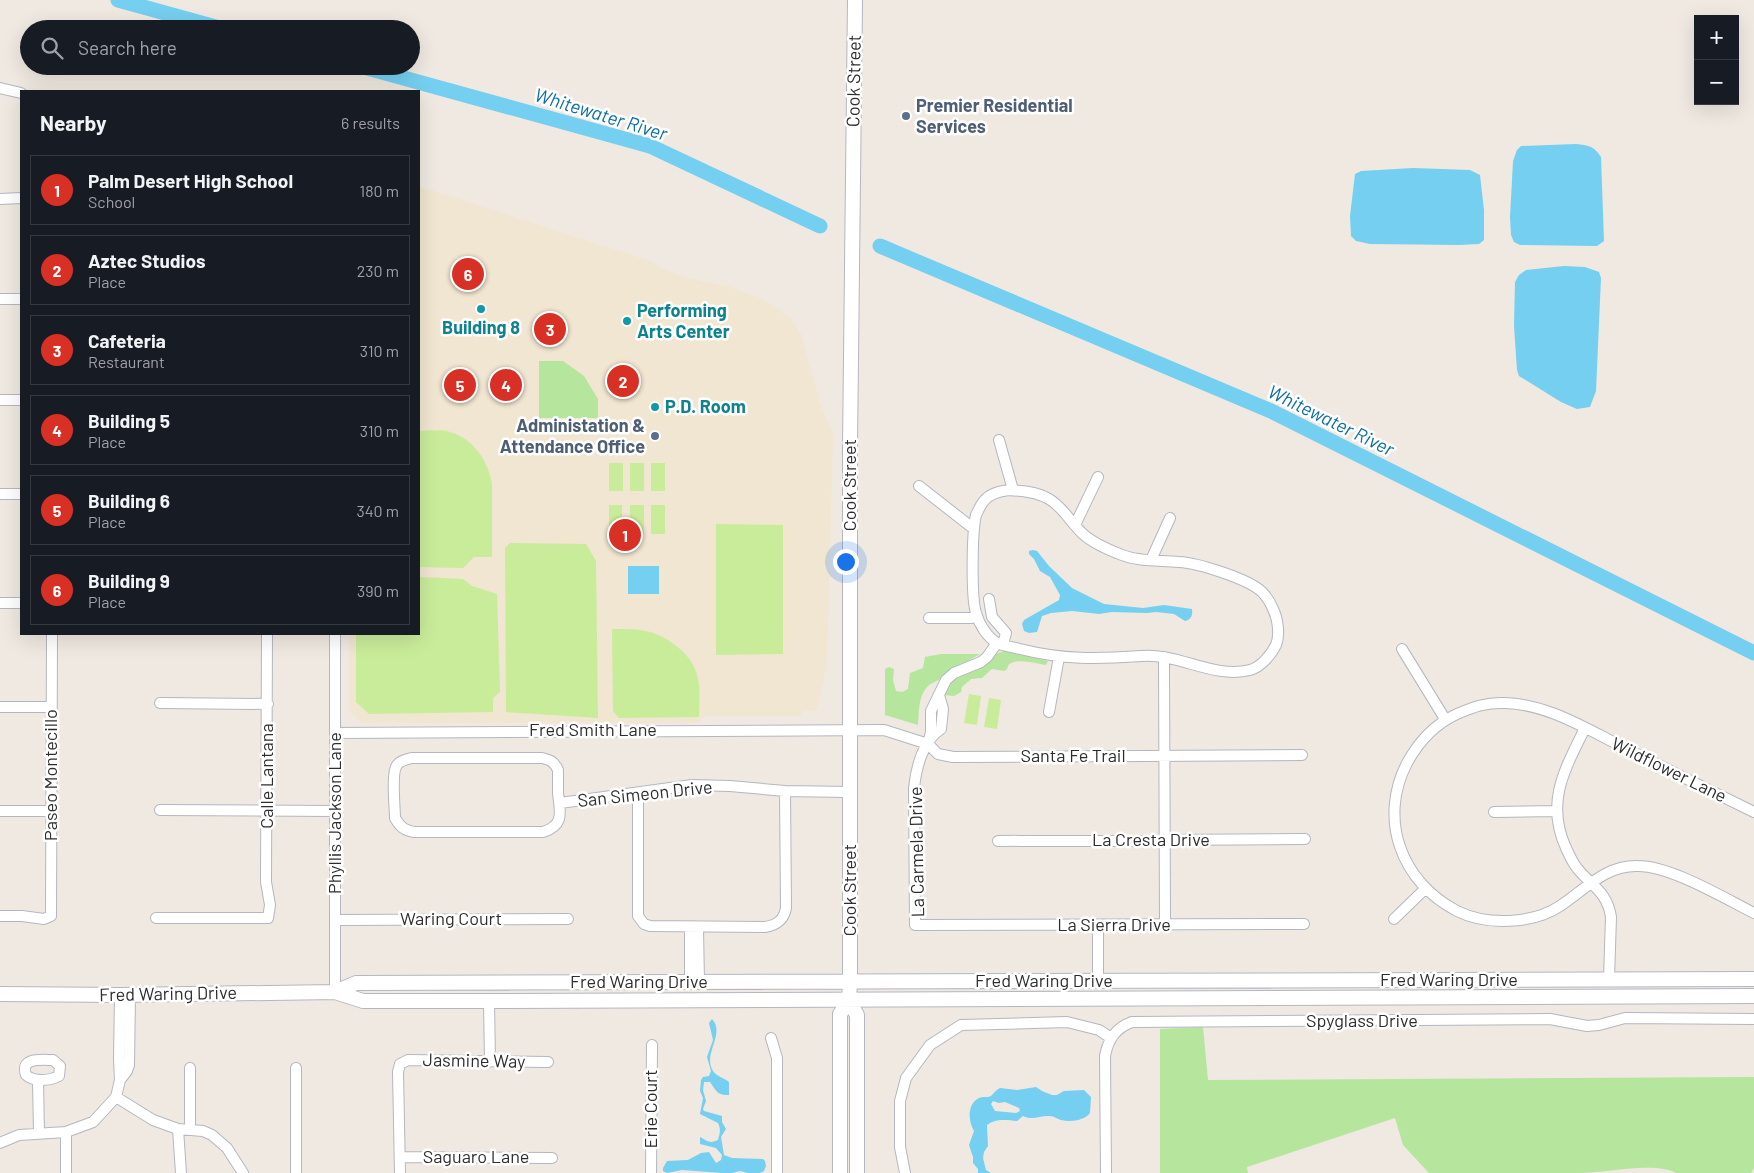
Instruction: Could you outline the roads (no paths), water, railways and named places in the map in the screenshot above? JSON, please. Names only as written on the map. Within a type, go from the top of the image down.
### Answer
[{"type":"main road","name":"Cook Street","points":[[840,1173],[840,1014],[849,1001],[850,982],[850,428],[855,0]]},
{"type":"main road","points":[[1492,997],[1539,988],[1604,987],[1608,984],[1609,979]]},
{"type":"main road","name":"Fred Waring Drive","points":[[335,992],[356,983],[1754,979]]},
{"type":"main road","points":[[967,1000],[1020,990],[1091,989],[1096,986],[1098,981]]},
{"type":"main road","points":[[489,1001],[490,994],[493,991],[580,990],[595,982]]},
{"type":"main road","points":[[617,1000],[644,992],[692,990],[698,986],[694,982]]},
{"type":"main road","points":[[1736,996],[1754,991]]},
{"type":"main road","name":"Fred Waring Drive","points":[[0,994],[125,995],[335,992],[363,1001],[849,1001],[1754,996]]},
{"type":"main road","name":"Cook Street","points":[[849,1001],[857,1015],[857,1173]]},
{"type":"street","points":[[0,88],[20,93]]},
{"type":"street","points":[[0,199],[20,198]]},
{"type":"street","points":[[0,299],[20,299]]},
{"type":"street","points":[[0,400],[20,400]]},
{"type":"street","points":[[999,440],[1014,490]]},
{"type":"street","points":[[1075,526],[1098,477]]},
{"type":"street","points":[[919,486],[974,529]]},
{"type":"street","points":[[1014,490],[1034,492],[1048,499],[1058,506],[1083,534],[1104,548],[1125,556],[1193,563],[1252,585],[1262,592],[1276,616],[1276,644],[1269,657],[1251,670],[1238,672],[1150,655],[1071,658],[1000,644],[987,634],[977,616],[974,605],[974,529],[977,513],[984,500],[996,492],[1014,490]]},
{"type":"street","points":[[0,494],[20,494]]},
{"type":"street","points":[[1151,560],[1170,518]]},
{"type":"street","points":[[989,599],[989,608],[993,620],[1006,633],[1000,644]]},
{"type":"street","points":[[0,603],[20,603]]},
{"type":"street","points":[[929,618],[971,618],[977,616]]},
{"type":"street","name":"Paseo Montecillo","points":[[0,916],[44,919],[51,916],[52,635]]},
{"type":"street","name":"Calle Lantana","points":[[156,918],[268,918],[270,906],[266,882],[267,635]]},
{"type":"street","name":"Phyllis Jackson Lane","points":[[335,992],[336,635]]},
{"type":"street","name":"La Carmela Drive","points":[[925,926],[916,925],[914,915],[914,788],[916,774],[934,733],[941,729],[940,700],[946,680],[954,673],[981,662],[1000,644]]},
{"type":"street","points":[[1402,649],[1445,719]]},
{"type":"street","points":[[1049,712],[1059,657]]},
{"type":"street","points":[[1164,657],[1166,924]]},
{"type":"street","name":"La Carmela Drive","points":[[928,744],[931,732],[931,711],[940,700]]},
{"type":"street","name":"Wildflower Lane","points":[[1754,812],[1545,710],[1504,703],[1473,706],[1445,719],[1423,739],[1413,752],[1396,790],[1394,823],[1402,853],[1409,867],[1426,888],[1458,912],[1470,916],[1498,921],[1527,920],[1560,906],[1591,881],[1612,870],[1626,866],[1650,867],[1679,876],[1754,913]]},
{"type":"street","points":[[160,704],[268,704]]},
{"type":"street","points":[[0,707],[51,707]]},
{"type":"street","points":[[1585,728],[1566,765],[1560,782],[1556,811],[1562,840],[1576,868],[1604,895],[1609,907],[1611,917],[1609,979]]},
{"type":"street","name":"Fred Smith Lane","points":[[335,732],[850,729]]},
{"type":"street","name":"Santa Fe Trail","points":[[850,729],[884,730],[928,744],[938,754],[953,757],[1302,755]]},
{"type":"street","points":[[412,758],[542,758],[556,764],[560,803],[558,823],[551,830],[544,832],[414,832],[405,830],[398,825],[395,818],[395,773],[397,765],[404,760],[412,758]]},
{"type":"street","name":"San Simeon Drive","points":[[560,803],[692,785],[785,791],[849,792]]},
{"type":"street","points":[[638,793],[638,916],[644,924],[650,926],[694,928],[766,927],[782,920],[786,908],[785,791]]},
{"type":"street","points":[[160,810],[335,811]]},
{"type":"street","points":[[0,811],[51,811]]},
{"type":"street","points":[[1494,812],[1556,811]]},
{"type":"street","name":"La Cresta Drive","points":[[998,841],[1305,839]]},
{"type":"street","points":[[1394,919],[1426,888]]},
{"type":"street","name":"Waring Court","points":[[335,920],[568,918]]},
{"type":"street","name":"La Sierra Drive","points":[[925,926],[1304,924]]},
{"type":"street","points":[[1098,925],[1098,981]]},
{"type":"street","points":[[694,928],[694,982]]},
{"type":"street","points":[[0,1143],[19,1135],[66,1132],[94,1122],[116,1097],[124,1051],[125,995]]},
{"type":"street","points":[[489,1001],[490,1062]]},
{"type":"street","name":"Spyglass Drive","points":[[1111,1038],[1118,1028],[1137,1021],[1550,1019],[1587,1026],[1625,1018],[1754,1019]]},
{"type":"street","points":[[905,1173],[900,1147],[900,1101],[906,1078],[930,1045],[961,1025],[1067,1022],[1099,1030],[1111,1038],[1107,1044],[1105,1056],[1106,1173]]},
{"type":"street","points":[[771,1038],[777,1058],[777,1173]]},
{"type":"street","name":"Erie Court","points":[[651,1173],[652,1046]]},
{"type":"street","name":"Jasmine Way","points":[[400,1157],[398,1072],[400,1064],[408,1060],[548,1062]]},
{"type":"street","points":[[190,1068],[190,1129]]},
{"type":"street","points":[[296,1068],[296,1173]]},
{"type":"street","points":[[38,1080],[38,1133]]},
{"type":"street","points":[[116,1097],[153,1120],[178,1129],[203,1131],[221,1141],[228,1148],[243,1173]]},
{"type":"street","points":[[178,1129],[181,1173]]},
{"type":"street","points":[[66,1132],[66,1173]]},
{"type":"street","points":[[400,1157],[400,1173]]},
{"type":"street","name":"Saguaro Lane","points":[[400,1157],[552,1158]]},
{"type":"water","points":[[1576,144],[1596,150],[1601,157],[1604,241],[1597,246],[1520,245],[1514,242],[1511,235],[1510,217],[1513,161],[1517,150],[1521,146]]},
{"type":"water","points":[[1413,168],[1470,170],[1480,175],[1484,210],[1484,240],[1479,244],[1459,245],[1370,244],[1356,241],[1351,236],[1350,216],[1355,174],[1361,171]]},
{"type":"water","points":[[1564,266],[1585,267],[1599,272],[1601,278],[1596,391],[1590,407],[1577,409],[1561,402],[1519,376],[1517,370],[1514,326],[1515,282],[1519,275],[1526,270]]},
{"type":"water","points":[[1029,551],[1037,551],[1049,566],[1072,588],[1104,604],[1143,608],[1164,605],[1192,609],[1191,617],[1185,621],[1174,614],[1156,612],[1112,612],[1099,614],[1072,611],[1042,616],[1037,632],[1029,633],[1024,631],[1022,624],[1024,620],[1059,600],[1060,595],[1050,577],[1040,571],[1029,554]]},
{"type":"water","points":[[628,566],[659,566],[659,594],[628,594]]},
{"type":"water","points":[[712,1019],[717,1031],[710,1064],[714,1073],[729,1082],[729,1095],[719,1093],[710,1082],[704,1082],[703,1090],[706,1101],[703,1109],[704,1111],[722,1116],[722,1122],[726,1129],[721,1137],[724,1155],[732,1158],[763,1159],[766,1166],[764,1171],[760,1173],[682,1170],[667,1173],[663,1171],[667,1161],[688,1160],[701,1153],[709,1152],[716,1163],[721,1160],[722,1155],[716,1148],[700,1144],[700,1137],[710,1142],[718,1140],[720,1131],[718,1123],[700,1114],[703,1098],[700,1091],[701,1080],[703,1077],[709,1076],[711,1071],[707,1057],[713,1040],[709,1023]]},
{"type":"water","points":[[1036,1087],[1052,1095],[1057,1095],[1064,1091],[1084,1090],[1091,1097],[1090,1113],[1084,1118],[1073,1121],[1061,1120],[1051,1116],[1030,1118],[1023,1116],[1017,1121],[1001,1120],[990,1123],[987,1125],[988,1146],[983,1158],[986,1170],[991,1173],[978,1173],[978,1169],[973,1163],[969,1145],[974,1131],[970,1118],[972,1104],[979,1098],[991,1096],[1000,1088],[1017,1090]],"holes":[[[993,1101],[1005,1102],[1019,1108],[1020,1111],[1016,1113],[995,1111],[991,1104]]]},
{"type":"waterway","name":"Whitewater River","points":[[118,0],[190,20]]},
{"type":"waterway","name":"Whitewater River","points":[[393,75],[650,146],[820,226]]},
{"type":"waterway","name":"Whitewater River","points":[[880,246],[1271,411],[1754,653]]},
{"type":"place","name":"Premier Residential Services","points":[[906,116]]},
{"type":"place","name":"Building 9","points":[[468,274]]},
{"type":"place","name":"Building 8","points":[[481,309]]},
{"type":"place","name":"Performing Arts Center","points":[[627,321]]},
{"type":"place","name":"Cafeteria","points":[[550,329]]},
{"type":"place","name":"Aztec Studios","points":[[623,381]]},
{"type":"place","name":"Building 6","points":[[460,385]]},
{"type":"place","name":"Building 5","points":[[506,385]]},
{"type":"place","name":"P.D. Room","points":[[655,407]]},
{"type":"place","name":"Administation & Attendance Office","points":[[655,436]]},
{"type":"place","name":"Palm Desert High School","points":[[625,535]]}]
